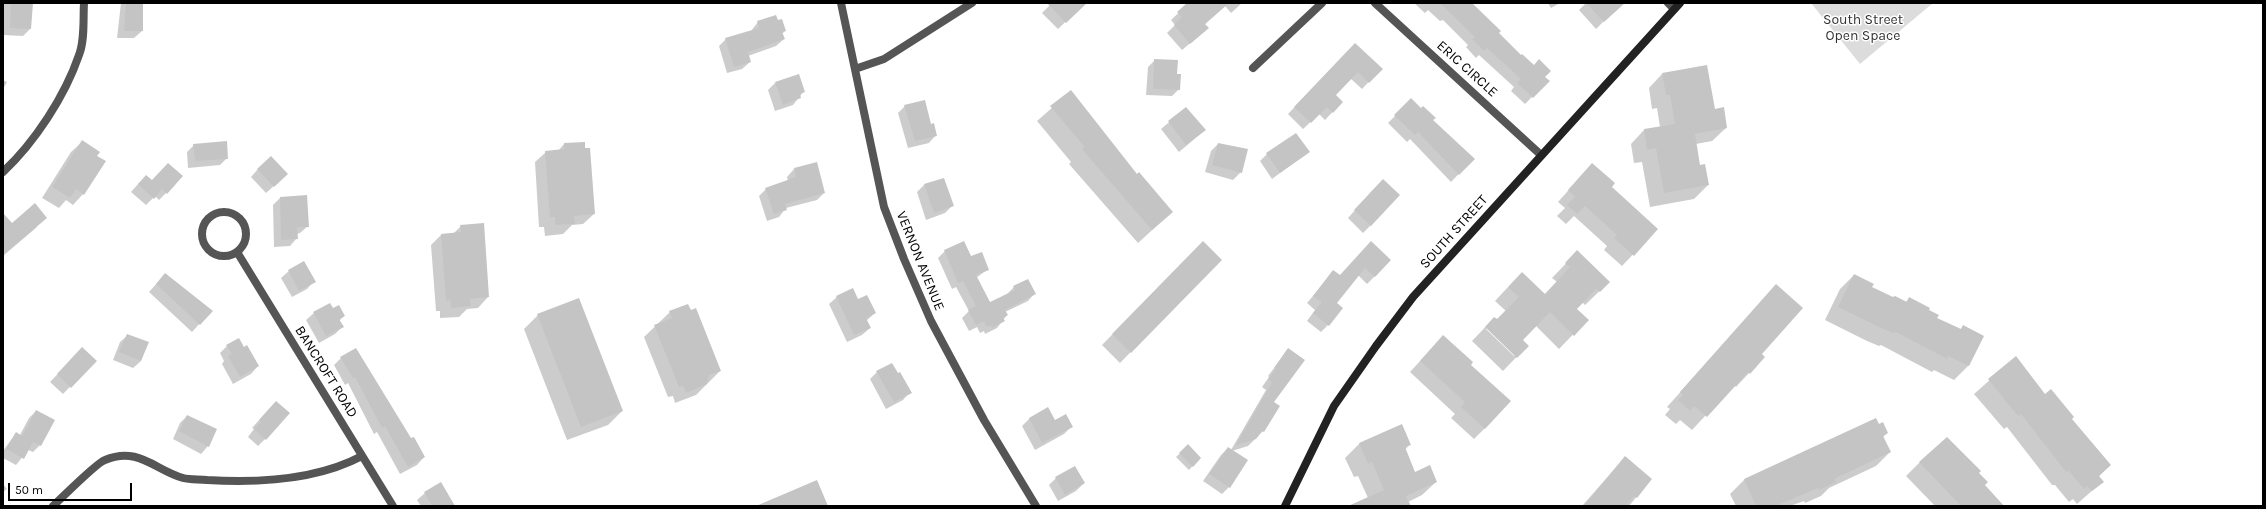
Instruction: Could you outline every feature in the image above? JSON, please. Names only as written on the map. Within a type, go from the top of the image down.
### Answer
[{"type":"street","points":[[3,172],[22,154],[60,96],[80,54],[84,3]]},
{"type":"street","name":"VERNON AVENUE","points":[[841,3],[884,207],[904,259],[931,321],[984,420],[1036,506]]},
{"type":"street","points":[[855,69],[884,59],[972,3]]},
{"type":"street","points":[[1253,68],[1322,3]]},
{"type":"street","name":"ERIC CIRCLE","points":[[1375,3],[1541,154]]},
{"type":"street","name":"SOUTH STREET","points":[[1285,506],[1334,406],[1376,346],[1413,297],[1671,6],[1680,3]]},
{"type":"street","points":[[228,212],[235,215],[244,225],[245,240],[236,252],[223,256],[216,254],[205,245],[202,232],[204,225],[214,215],[228,212]]},
{"type":"street","name":"BANCROFT ROAD","points":[[236,252],[393,506]]},
{"type":"street","points":[[53,506],[104,460],[121,456],[141,457],[183,478],[243,482],[304,474],[348,464],[362,456]]},
{"type":"green space","name":"South Street Open Space","points":[[1811,3],[1933,3],[1860,64]]},
{"type":"building","points":[[11,3],[33,3],[31,29],[10,28]]},
{"type":"building","points":[[126,3],[143,3],[143,31],[124,31]]},
{"type":"building","points":[[1047,3],[1087,3],[1066,23]]},
{"type":"building","points":[[1187,3],[1229,3],[1205,24],[1209,28],[1190,44],[1174,25],[1182,17],[1177,12]]},
{"type":"building","points":[[1440,3],[1472,3],[1501,31],[1499,33],[1521,55],[1522,54],[1534,65],[1539,59],[1551,71],[1545,77],[1550,81],[1533,98],[1517,83],[1521,79],[1487,48],[1484,51],[1472,39],[1475,37]]},
{"type":"building","points":[[1586,3],[1625,3],[1604,22]]},
{"type":"building","points":[[776,15],[778,20],[782,19],[786,31],[782,32],[785,39],[748,52],[751,62],[734,67],[725,38],[759,28],[757,21]]},
{"type":"building","points":[[1355,43],[1383,69],[1369,83],[1358,72],[1336,95],[1343,102],[1333,113],[1327,107],[1311,123],[1294,107]]},
{"type":"building","points":[[1154,59],[1178,60],[1177,74],[1181,74],[1180,90],[1153,89]]},
{"type":"building","points":[[1707,65],[1715,109],[1724,107],[1727,128],[1695,134],[1700,165],[1705,164],[1709,185],[1664,193],[1656,148],[1647,150],[1644,129],[1675,124],[1670,95],[1666,95],[1662,73]]},
{"type":"building","points":[[799,74],[805,92],[800,94],[801,98],[783,105],[775,82]]},
{"type":"building","points":[[1071,90],[1137,174],[1139,172],[1173,212],[1152,230],[1082,149],[1085,147],[1050,106]]},
{"type":"building","points":[[1411,98],[1421,108],[1423,106],[1436,118],[1433,120],[1475,159],[1459,175],[1418,132],[1415,135],[1394,115]]},
{"type":"building","points":[[925,100],[931,124],[934,123],[937,136],[915,141],[904,105]]},
{"type":"building","points":[[1186,107],[1206,130],[1186,145],[1168,121]]},
{"type":"building","points":[[1296,133],[1310,152],[1280,173],[1266,153]]},
{"type":"building","points":[[82,140],[100,152],[97,156],[106,161],[84,195],[76,189],[70,198],[52,187]]},
{"type":"building","points":[[227,141],[228,159],[195,161],[193,144]]},
{"type":"building","points":[[585,142],[585,148],[590,148],[595,214],[574,216],[575,224],[555,225],[555,217],[550,217],[545,151],[564,149],[564,143]]},
{"type":"building","points":[[1218,143],[1248,149],[1242,173],[1212,165]]},
{"type":"building","points":[[271,156],[288,174],[274,187],[257,169]]},
{"type":"building","points":[[817,162],[825,193],[785,204],[787,210],[774,214],[765,188],[796,177],[794,168]]},
{"type":"building","points":[[168,163],[183,176],[167,194],[162,189],[154,199],[138,184],[146,175],[152,180]]},
{"type":"building","points":[[1592,163],[1615,183],[1612,187],[1658,229],[1634,256],[1614,238],[1617,235],[1585,206],[1577,214],[1567,205],[1575,197],[1568,190]]},
{"type":"building","points":[[944,178],[954,206],[934,213],[924,184]]},
{"type":"building","points":[[1383,179],[1400,195],[1371,226],[1354,210]]},
{"type":"building","points":[[307,195],[309,227],[297,227],[298,239],[281,240],[280,197]]},
{"type":"building","points":[[35,203],[47,218],[3,255],[3,213],[12,223]]},
{"type":"building","points":[[484,223],[489,297],[470,299],[471,306],[451,308],[450,300],[446,301],[441,234],[461,232],[460,225]]},
{"type":"building","points":[[964,241],[971,256],[982,252],[989,270],[976,275],[990,302],[1015,290],[1013,286],[1028,279],[1036,294],[1005,310],[1008,315],[1003,318],[1005,321],[992,328],[991,325],[987,327],[984,321],[976,325],[968,310],[976,306],[963,281],[958,283],[944,250]]},
{"type":"building","points":[[1203,241],[1222,260],[1131,353],[1112,334]]},
{"type":"building","points":[[1371,241],[1391,260],[1375,277],[1365,268],[1337,303],[1343,308],[1329,326],[1313,313],[1322,302],[1313,296],[1333,270],[1340,275]]},
{"type":"building","points":[[1577,250],[1610,282],[1600,292],[1596,289],[1577,309],[1589,320],[1574,336],[1550,312],[1523,340],[1529,346],[1517,358],[1485,327],[1494,317],[1497,319],[1519,297],[1508,287],[1522,272],[1545,294],[1570,267],[1565,263]]},
{"type":"building","points":[[304,261],[316,282],[299,291],[288,270]]},
{"type":"building","points":[[165,273],[213,311],[200,325],[156,284]]},
{"type":"building","points":[[1854,274],[1874,284],[1872,287],[1893,297],[1895,296],[1907,302],[1909,297],[1930,308],[1929,310],[1939,315],[1937,318],[1961,329],[1963,325],[1984,336],[1969,366],[1948,356],[1947,359],[1896,332],[1893,333],[1881,328],[1838,307]]},
{"type":"building","points":[[1776,284],[1803,308],[1762,354],[1765,357],[1750,374],[1748,372],[1707,417],[1694,406],[1690,411],[1678,400],[1683,395],[1680,392]]},
{"type":"building","points":[[853,288],[858,299],[867,295],[876,313],[866,318],[871,328],[854,335],[836,296]]},
{"type":"building","points":[[579,298],[623,411],[581,427],[537,314]]},
{"type":"building","points":[[330,303],[333,308],[339,305],[345,316],[339,319],[344,327],[326,336],[313,312]]},
{"type":"building","points":[[688,304],[691,310],[696,308],[721,371],[709,375],[707,384],[686,393],[683,386],[679,387],[654,325],[672,318],[669,311]]},
{"type":"building","points":[[127,334],[149,342],[141,361],[119,352]]},
{"type":"building","points":[[1443,335],[1473,362],[1471,365],[1511,401],[1485,429],[1461,407],[1465,402],[1420,361]]},
{"type":"building","points":[[239,338],[244,347],[247,345],[259,366],[240,377],[228,356],[232,354],[226,345]]},
{"type":"building","points":[[82,347],[97,361],[71,388],[57,374]]},
{"type":"building","points":[[356,348],[411,438],[414,437],[425,457],[408,467],[385,426],[382,428],[355,377],[353,378],[340,357]]},
{"type":"building","points":[[1288,348],[1305,360],[1274,402],[1280,406],[1264,432],[1262,431],[1256,439],[1236,445],[1272,382],[1268,379],[1276,369],[1274,368]]},
{"type":"building","points":[[2016,356],[2045,394],[2051,389],[2074,417],[2072,419],[2111,465],[2099,476],[2104,482],[2092,491],[2087,486],[2084,489],[2069,471],[2066,472],[2021,414],[2018,416],[1988,379]]},
{"type":"building","points":[[892,363],[898,373],[900,372],[912,393],[894,402],[876,371]]},
{"type":"building","points":[[276,401],[290,413],[266,440],[254,429],[261,422],[259,420]]},
{"type":"building","points":[[1048,407],[1055,420],[1066,414],[1073,427],[1042,443],[1029,418]]},
{"type":"building","points":[[36,410],[55,420],[41,446],[33,442],[24,459],[6,449],[16,432],[22,436]]},
{"type":"building","points":[[187,415],[217,429],[209,447],[179,431]]},
{"type":"building","points":[[1876,418],[1879,424],[1883,422],[1888,433],[1883,436],[1891,452],[1834,479],[1836,482],[1819,490],[1818,488],[1775,506],[1756,506],[1744,479]]},
{"type":"building","points":[[1402,424],[1411,445],[1405,447],[1415,472],[1430,465],[1437,482],[1406,496],[1411,506],[1348,506],[1384,490],[1372,462],[1368,464],[1359,443]]},
{"type":"building","points":[[1947,437],[1981,471],[1979,473],[1988,482],[1985,485],[2004,506],[1961,506],[1919,462]]},
{"type":"building","points":[[1188,444],[1201,458],[1193,467],[1179,453]]},
{"type":"building","points":[[1228,447],[1248,460],[1230,488],[1209,474]]},
{"type":"building","points":[[1625,456],[1652,479],[1637,498],[1634,496],[1626,506],[1584,506]]},
{"type":"building","points":[[1075,466],[1085,483],[1065,495],[1055,477]]},
{"type":"building","points":[[817,480],[828,506],[756,506]]},
{"type":"building","points":[[441,482],[455,506],[432,506],[424,492]]}]
